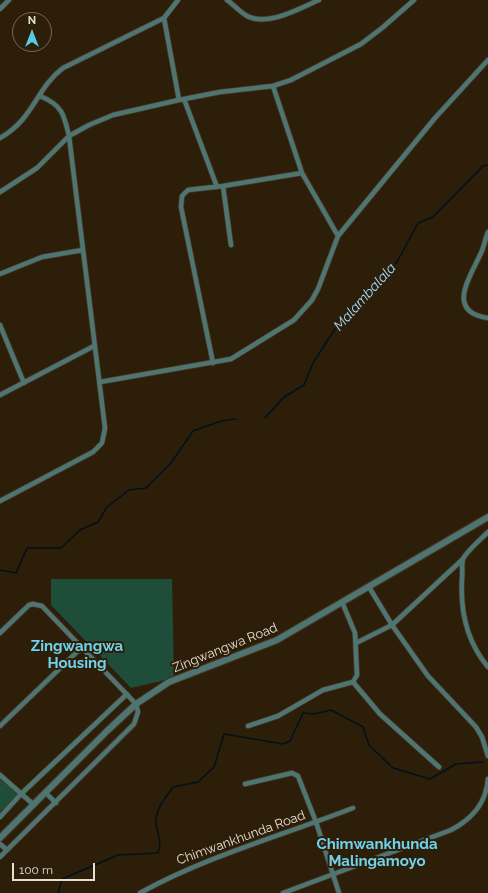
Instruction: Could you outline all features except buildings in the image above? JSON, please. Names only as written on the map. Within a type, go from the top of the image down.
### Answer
[{"type":"street","points":[[0,9],[9,0]]},
{"type":"street","points":[[0,138],[18,126],[40,96],[47,83],[63,68],[164,18],[178,0]]},
{"type":"street","points":[[228,0],[248,16],[266,19],[276,17],[319,0]]},
{"type":"street","points":[[0,192],[4,191],[37,168],[69,136],[89,125],[113,115],[179,100],[220,92],[273,86],[291,80],[355,47],[382,28],[414,0]]},
{"type":"street","points":[[164,18],[179,100]]},
{"type":"street","points":[[100,382],[231,359],[294,320],[303,311],[318,290],[338,236],[435,118],[488,60]]},
{"type":"street","points":[[273,86],[302,173],[338,236]]},
{"type":"street","points":[[0,501],[99,447],[104,436],[105,428],[69,136],[65,117],[61,109],[40,96]]},
{"type":"street","points":[[184,99],[217,187]]},
{"type":"street","points":[[212,363],[180,201],[184,192],[188,190],[217,187],[302,173]]},
{"type":"street","points":[[223,186],[231,245]]},
{"type":"street","points":[[488,232],[482,252],[467,282],[463,297],[469,311],[475,315],[488,318]]},
{"type":"street","points":[[0,274],[42,257],[83,250]]},
{"type":"street","points":[[0,325],[24,383]]},
{"type":"street","points":[[0,395],[94,346]]},
{"type":"street","name":"Zingwangwa Road","points":[[0,838],[136,704],[169,682],[269,644],[370,587],[488,517]]},
{"type":"street","points":[[356,643],[392,626],[463,559],[488,532]]},
{"type":"street","points":[[463,559],[462,591],[465,623],[480,658],[488,667]]},
{"type":"street","points":[[370,587],[392,626],[433,681],[476,727],[482,737],[488,756]]},
{"type":"street","points":[[248,726],[278,716],[323,690],[353,682],[357,675],[356,643],[353,626],[342,602]]},
{"type":"street","points":[[0,633],[29,605],[38,604],[42,606],[127,694],[136,704],[138,712],[134,724],[0,857]]},
{"type":"street","points":[[0,726],[81,648]]},
{"type":"street","points":[[353,682],[380,714],[439,767]]},
{"type":"street","points":[[0,817],[21,794],[127,694]]},
{"type":"street","points":[[245,784],[280,775],[295,774],[316,822],[339,893]]},
{"type":"street","points":[[0,775],[34,805]]},
{"type":"street","points":[[283,893],[451,830],[464,823],[479,807],[488,784],[488,779]]},
{"type":"street","points":[[46,793],[56,803]]},
{"type":"street","name":"Chimwankhunda Road","points":[[140,893],[183,870],[232,850],[353,808]]},
{"type":"street","points":[[0,844],[7,850]]},
{"type":"green space","points":[[51,579],[172,579],[174,678],[131,688],[51,605]]},
{"type":"green space","points":[[0,773],[21,794],[0,812]]},
{"type":"waterway","name":"Malambalala","points":[[265,418],[284,397],[304,385],[313,363],[342,318],[397,262],[418,223],[433,217],[483,166],[488,165]]},
{"type":"waterway","name":"Malambalala","points":[[0,570],[16,573],[27,548],[61,548],[80,530],[98,522],[107,507],[129,490],[146,488],[171,463],[193,431],[221,421],[236,419]]},
{"type":"waterway","points":[[58,893],[62,879],[118,855],[158,853],[160,840],[156,826],[156,816],[162,803],[173,787],[198,782],[214,767],[224,734],[283,744],[290,741],[303,713],[314,714],[331,710],[363,727],[369,745],[393,768],[430,779],[456,764],[483,762]]},
{"type":"district","name":"Zingwangwa Housing","points":[[77,654]]},
{"type":"district","name":"Chimwankhunda Malingamoyo","points":[[377,852]]}]
